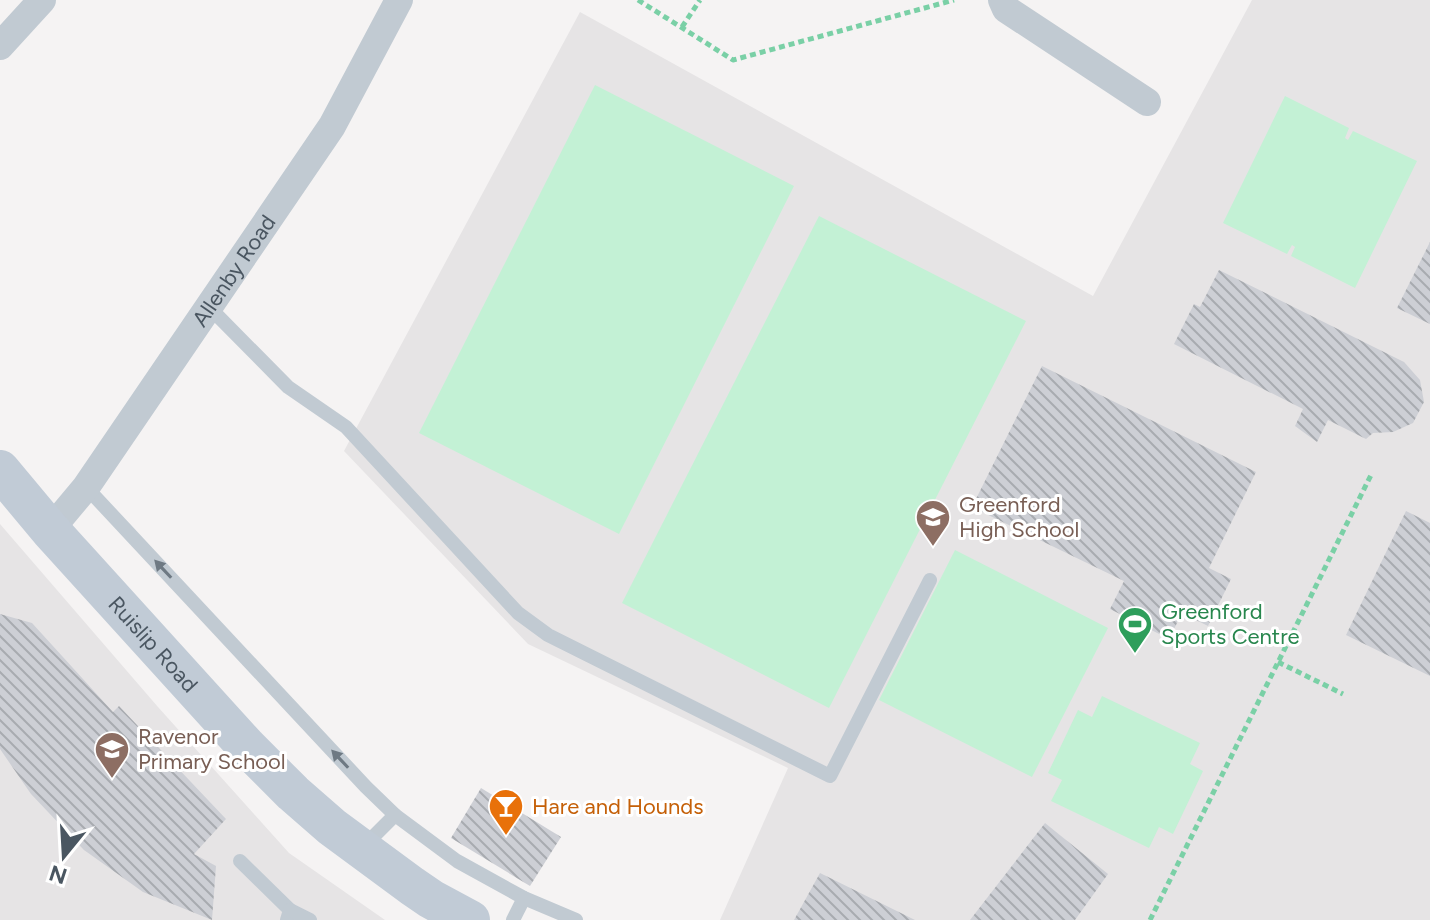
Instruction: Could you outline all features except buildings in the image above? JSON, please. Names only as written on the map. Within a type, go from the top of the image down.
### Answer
[{"type":"main road","name":"Ruislip Road","points":[[0,470],[50,530],[247,747],[293,793],[360,849],[460,918]]},
{"type":"street","points":[[0,46],[42,0]]},
{"type":"street","name":"Allenby Road","points":[[50,530],[86,487],[332,126],[399,0]]},
{"type":"street","points":[[1002,0],[1006,9],[1147,102]]},
{"type":"lane","points":[[209,307],[288,387],[346,427],[518,613],[548,635],[830,776],[930,580]]},
{"type":"lane","points":[[86,487],[395,815],[457,861],[524,898],[576,920]]},
{"type":"lane","points":[[360,849],[395,815]]},
{"type":"lane","points":[[240,861],[288,915],[310,920]]},
{"type":"lane","points":[[513,920],[524,898]]},
{"type":"path","points":[[638,0],[733,60],[954,0]]},
{"type":"path","points":[[682,27],[700,0]]},
{"type":"path","points":[[1150,920],[1372,473]]},
{"type":"path","points":[[1278,662],[1343,694]]},
{"type":"shaded area","name":"Greenford High School","points":[[1252,0],[1430,0],[1430,920],[720,920],[788,768],[528,644],[344,451],[580,12],[1093,296]]},
{"type":"shaded area","name":"Ravenor Primary School","points":[[0,524],[289,853],[385,920],[0,920]]},
{"type":"green space","points":[[595,85],[794,186],[619,534],[419,433]]},
{"type":"green space","points":[[1285,96],[1349,128],[1345,138],[1348,140],[1353,131],[1417,161],[1355,288],[1291,256],[1295,247],[1292,245],[1287,254],[1223,223]]},
{"type":"green space","points":[[819,216],[1026,321],[829,708],[622,603]]},
{"type":"green space","points":[[955,550],[1108,628],[1032,777],[879,700]]},
{"type":"green space","points":[[1102,696],[1200,743],[1190,764],[1203,771],[1173,834],[1159,827],[1149,848],[1051,801],[1062,780],[1048,773],[1078,710],[1092,717]]},
{"type":"place","name":"Greenford High School","points":[[933,548]]},
{"type":"place","name":"Greenford Sports Centre","points":[[1135,655]]},
{"type":"place","name":"Ravenor Primary School","points":[[112,780]]},
{"type":"place","name":"Hare and Hounds","points":[[506,837]]}]
